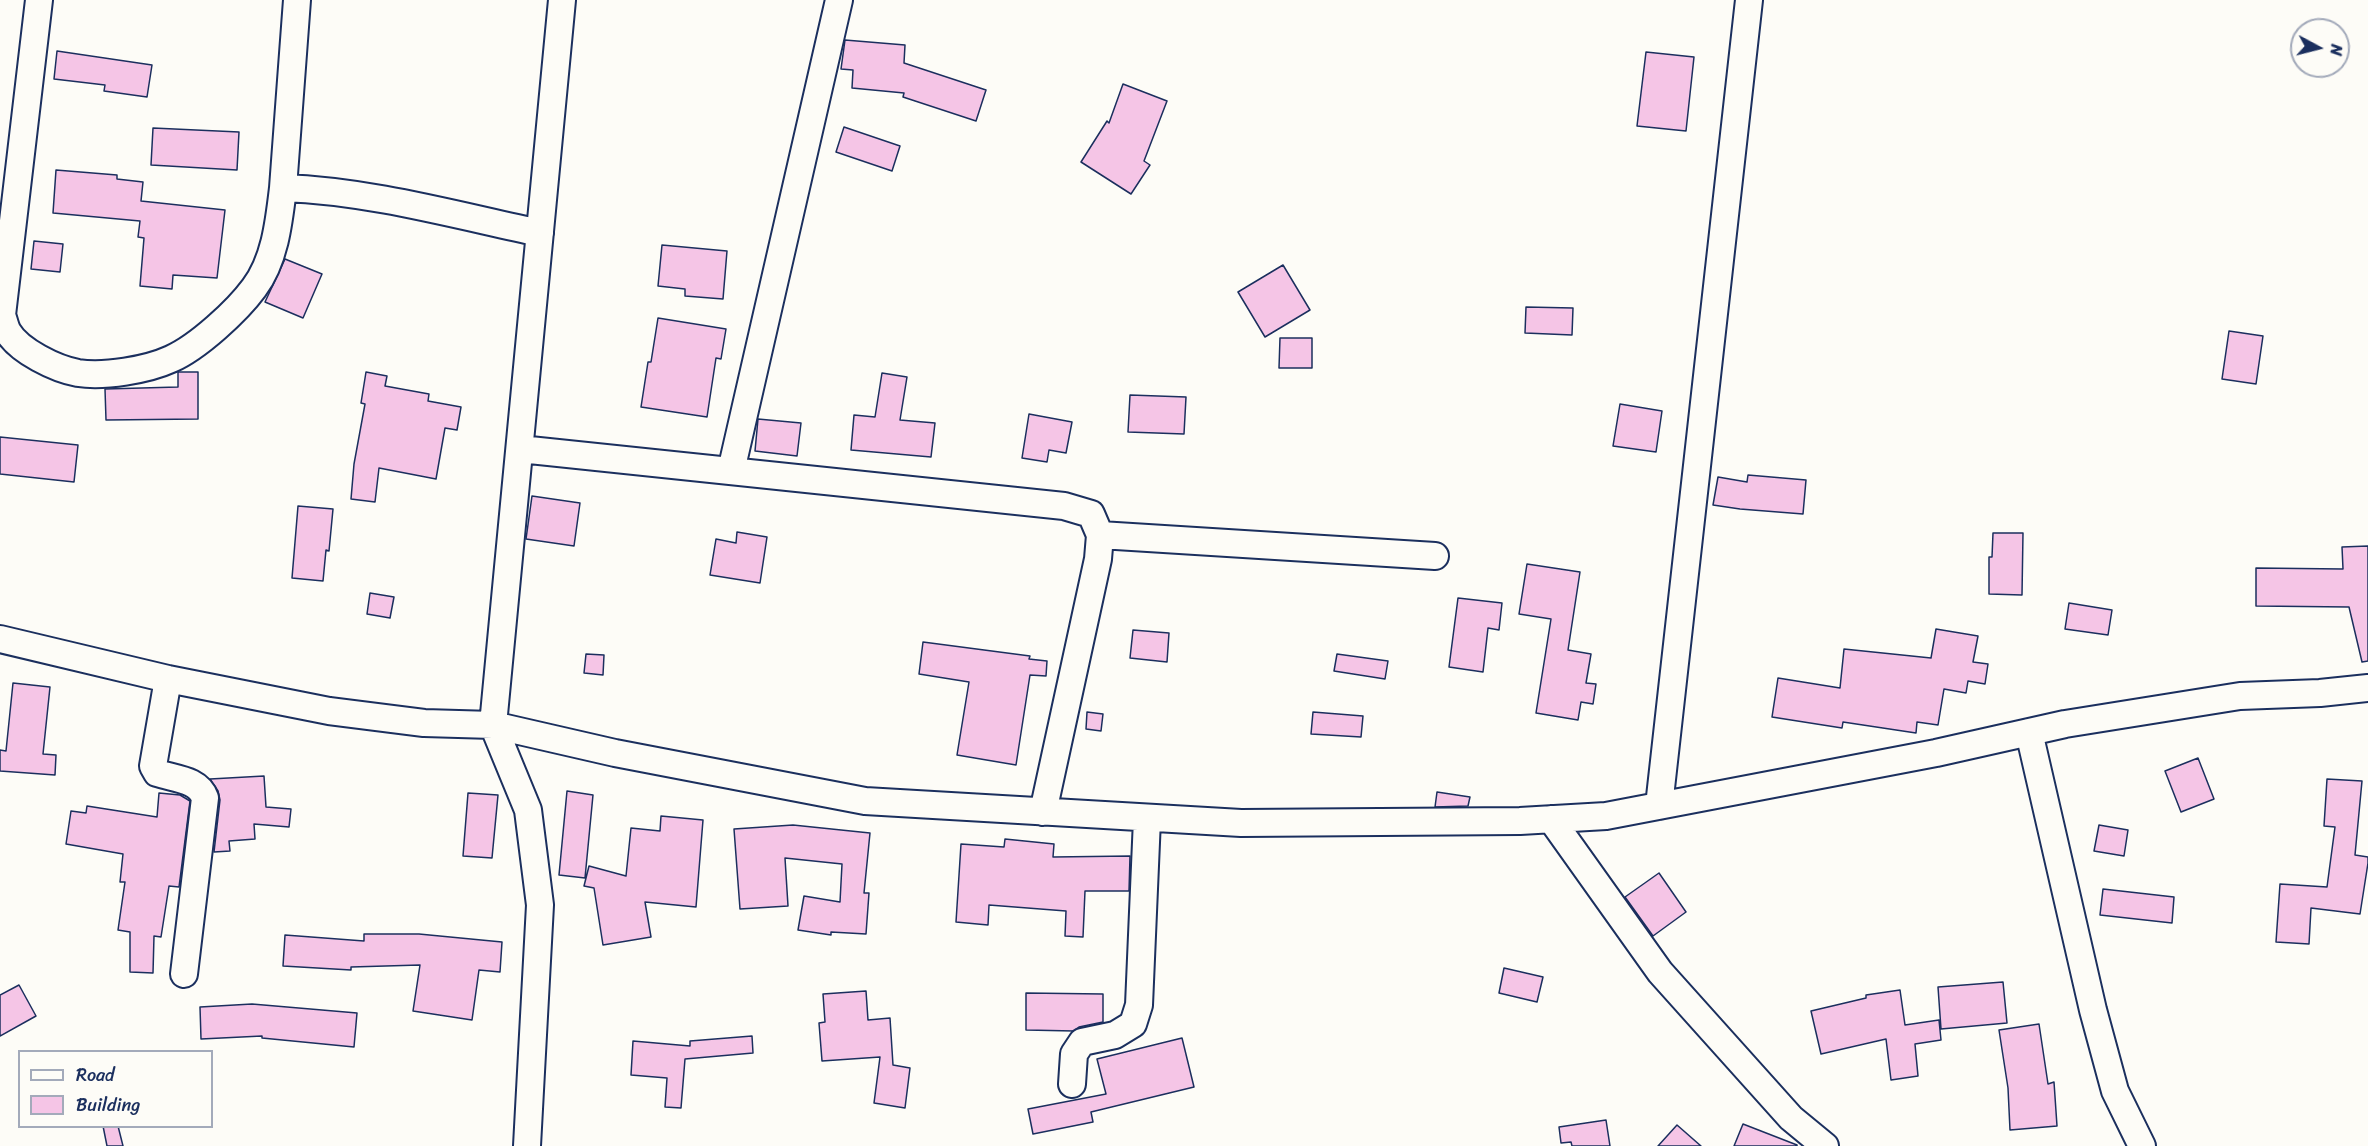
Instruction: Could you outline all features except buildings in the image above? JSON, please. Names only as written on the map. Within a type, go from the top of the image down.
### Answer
[{"type":"street","points":[[39,0],[1,315],[8,331],[18,344],[45,361],[78,373],[122,373],[172,358],[220,326],[255,287],[269,259],[279,228],[297,0]]},
{"type":"street","points":[[527,1146],[540,905],[528,810],[493,725],[562,0]]},
{"type":"street","points":[[730,471],[839,0]]},
{"type":"street","points":[[1659,806],[1749,0]]},
{"type":"street","points":[[283,188],[339,192],[402,203],[540,233]]},
{"type":"street","points":[[520,449],[1064,506],[1091,514],[1100,534],[1098,559],[1042,812]]},
{"type":"street","points":[[1100,534],[1435,556]]},
{"type":"street","points":[[0,639],[168,679],[329,711],[424,723],[493,725],[615,753],[865,801],[1241,824],[1606,816],[1936,753],[2065,724],[2240,696],[2320,693],[2368,688]]},
{"type":"street","points":[[168,679],[153,766],[157,773],[197,785],[203,791],[205,798],[184,974]]},
{"type":"street","points":[[2029,732],[2115,1090],[2142,1146]]},
{"type":"street","points":[[1072,1084],[1074,1054],[1082,1042],[1115,1035],[1133,1024],[1139,1005],[1147,819]]},
{"type":"street","points":[[1551,819],[1660,972],[1791,1118],[1826,1146]]}]
